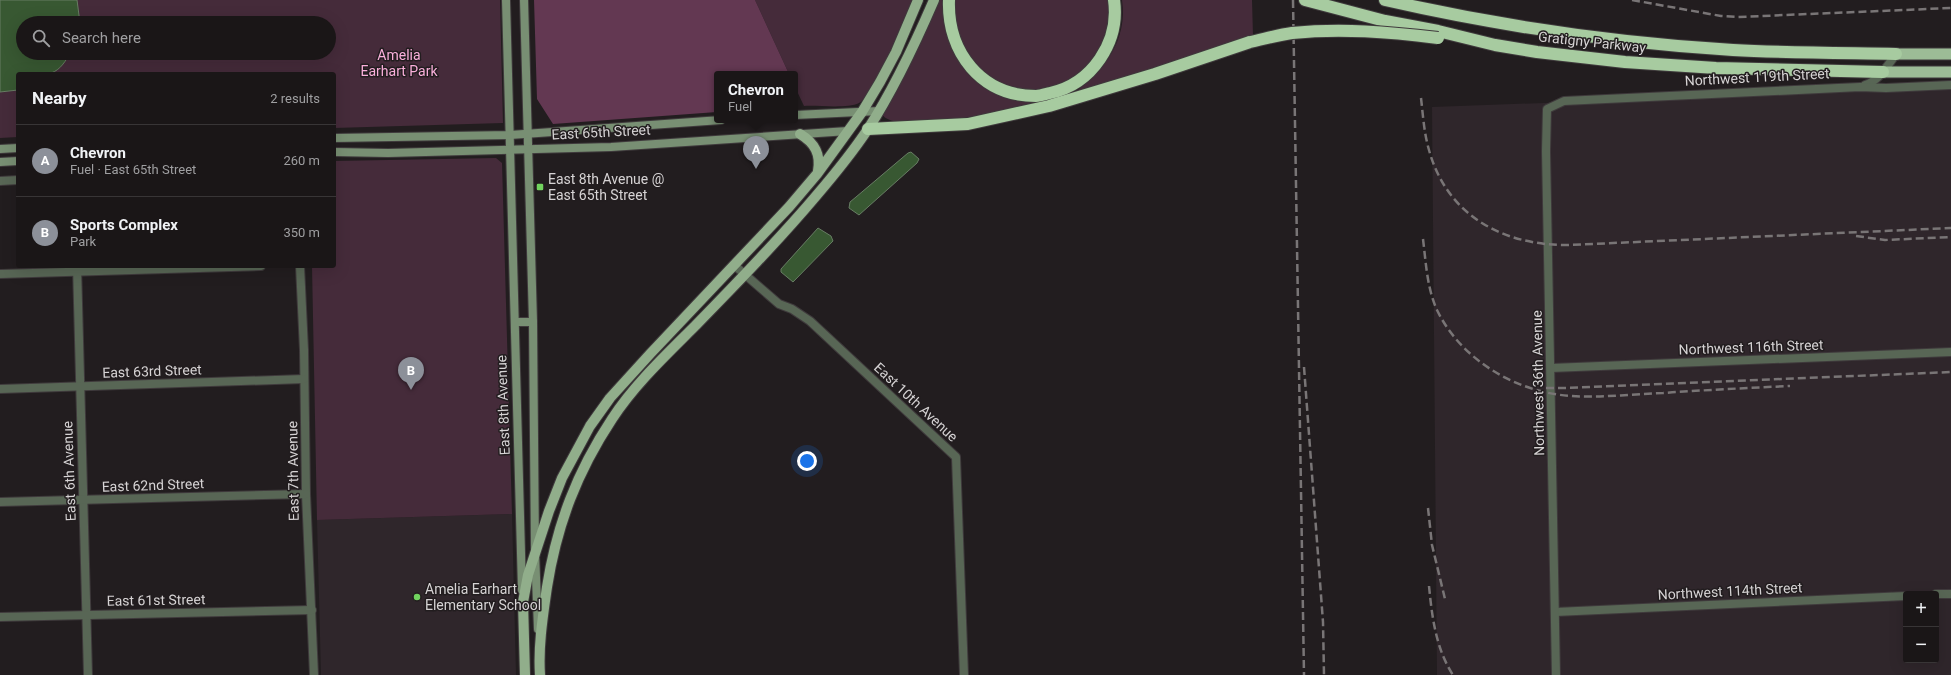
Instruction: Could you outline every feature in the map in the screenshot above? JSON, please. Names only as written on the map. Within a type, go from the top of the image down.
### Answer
[{"type":"highway","points":[[949,0],[950,27],[956,47],[973,71],[992,85],[1013,94],[1037,96],[1059,92],[1075,84],[1092,70],[1103,56],[1112,35],[1116,12],[1114,0]]},
{"type":"highway","points":[[1304,0],[1438,35]]},
{"type":"highway","points":[[1385,0],[1438,8]]},
{"type":"highway","points":[[1420,0],[1438,8]]},
{"type":"highway","name":"Gratigny Parkway","points":[[1438,8],[1471,17],[1548,30],[1639,42],[1733,50],[1896,54]]},
{"type":"highway","points":[[868,129],[968,124],[1049,106],[1155,74],[1250,42],[1290,33],[1330,30],[1438,35]]},
{"type":"highway","name":"Gratigny Parkway","points":[[1438,35],[1495,45],[1625,62],[1716,68],[1883,72]]},
{"type":"highway","points":[[1896,54],[1951,54]]},
{"type":"highway","points":[[1883,72],[1951,72]]},
{"type":"main road","name":"East 8th Avenue","points":[[506,0],[525,675]]},
{"type":"main road","name":"East 8th Avenue","points":[[524,0],[533,322],[535,552],[540,675]]},
{"type":"main road","points":[[523,602],[528,575],[535,552],[562,478],[590,426],[610,398],[789,207],[817,174],[862,112],[896,52],[918,0]]},
{"type":"main road","points":[[539,662],[545,599],[551,559],[563,516],[576,483],[593,449],[613,417],[633,391],[665,356],[745,275],[815,197],[868,129],[904,65],[934,0]]},
{"type":"main road","points":[[798,116],[879,111]]},
{"type":"main road","name":"East 65th Street","points":[[336,138],[510,135],[714,120]]},
{"type":"main road","name":"East 65th Street","points":[[336,152],[388,153],[618,146],[868,129]]},
{"type":"main road","points":[[800,134],[809,140],[816,148],[819,159],[817,174]]},
{"type":"main road","points":[[0,149],[16,148]]},
{"type":"main road","points":[[0,162],[16,161]]},
{"type":"main road","points":[[515,322],[533,322]]},
{"type":"street","points":[[1860,87],[1873,83],[1896,54]]},
{"type":"street","name":"Northwest 119th Street","points":[[1564,101],[1860,87],[1886,88],[1951,85]]},
{"type":"street","name":"Northwest 36th Avenue","points":[[1556,675],[1546,151],[1547,109],[1564,101]]},
{"type":"street","points":[[0,181],[16,180]]},
{"type":"street","name":"East 10th Avenue","points":[[734,265],[779,304],[792,309],[810,321],[956,457],[964,675]]},
{"type":"street","points":[[0,274],[77,269],[138,268]]},
{"type":"street","name":"East 7th Avenue","points":[[300,268],[306,494],[314,675]]},
{"type":"street","name":"East 6th Avenue","points":[[77,269],[88,675]]},
{"type":"street","name":"Northwest 116th Street","points":[[1551,368],[1951,352]]},
{"type":"street","name":"East 63rd Street","points":[[0,389],[304,379]]},
{"type":"street","name":"East 62nd Street","points":[[0,502],[306,494]]},
{"type":"street","points":[[1939,594],[1951,594]]},
{"type":"street","name":"Northwest 114th Street","points":[[1555,612],[1903,596]]},
{"type":"street","name":"East 61st Street","points":[[0,617],[312,610]]},
{"type":"shaded area","points":[[0,0],[77,0],[79,16],[16,16],[16,60],[66,60],[55,72],[16,72],[16,90],[0,92]]},
{"type":"shaded area","points":[[534,0],[755,0],[788,71],[714,71],[714,112],[553,124],[537,99]]},
{"type":"shaded area","points":[[1951,88],[1951,675],[1437,675],[1432,107]]},
{"type":"shaded area","points":[[911,152],[919,159],[917,163],[859,215],[849,208],[850,202]]},
{"type":"shaded area","points":[[818,228],[831,236],[833,241],[793,282],[781,272],[781,269]]},
{"type":"shaded area","name":"Amelia Earhart Elementary School","points":[[512,514],[516,675],[321,675],[317,520]]},
{"type":"green space","name":"Amelia Earhart Park","points":[[0,0],[500,0],[503,123],[336,128],[336,72],[16,72],[16,137],[0,138]]},
{"type":"green space","points":[[755,0],[913,0],[889,56],[865,97],[859,103],[847,106],[804,106],[798,93],[798,71],[788,71]]},
{"type":"green space","points":[[937,0],[945,0],[946,21],[994,92],[1019,100],[1034,101],[1034,104],[1003,111],[927,122],[889,120],[882,113]]},
{"type":"green space","points":[[952,0],[1109,0],[1107,36],[1103,45],[1090,64],[1066,81],[1046,88],[1031,90],[1004,85],[981,69],[962,45],[958,35]]},
{"type":"green space","points":[[1122,0],[1252,0],[1253,36],[1074,93],[1095,75],[1112,53],[1121,28],[1123,15]]},
{"type":"green space","points":[[496,158],[502,163],[512,514],[317,520],[312,268],[336,268],[336,161]]},
{"type":"railway","points":[[1293,0],[1304,675]]},
{"type":"railway","points":[[1632,0],[1721,16],[1738,17],[1951,8]]},
{"type":"railway","points":[[1421,98],[1427,144],[1438,173],[1449,193],[1464,209],[1481,223],[1501,233],[1522,240],[1545,244],[1569,245],[1951,228]]},
{"type":"railway","points":[[1856,236],[1885,240],[1951,237]]},
{"type":"railway","points":[[1423,239],[1427,275],[1431,293],[1437,310],[1447,328],[1460,344],[1476,358],[1493,371],[1511,381],[1551,393],[1595,397],[1790,386]]},
{"type":"railway","points":[[1304,367],[1323,622],[1324,675]]},
{"type":"railway","points":[[1546,388],[1951,372]]},
{"type":"railway","points":[[1428,508],[1432,545],[1445,599]]},
{"type":"railway","points":[[1429,586],[1433,621],[1439,644],[1442,654],[1453,675]]},
{"type":"place","name":"Chevron","points":[[756,169]]},
{"type":"place","name":"East 8th Avenue @ East 65th Street","points":[[540,187]]},
{"type":"place","name":"Sports Complex","points":[[411,390]]},
{"type":"place","name":"Amelia Earhart Elementary School","points":[[417,597]]}]
